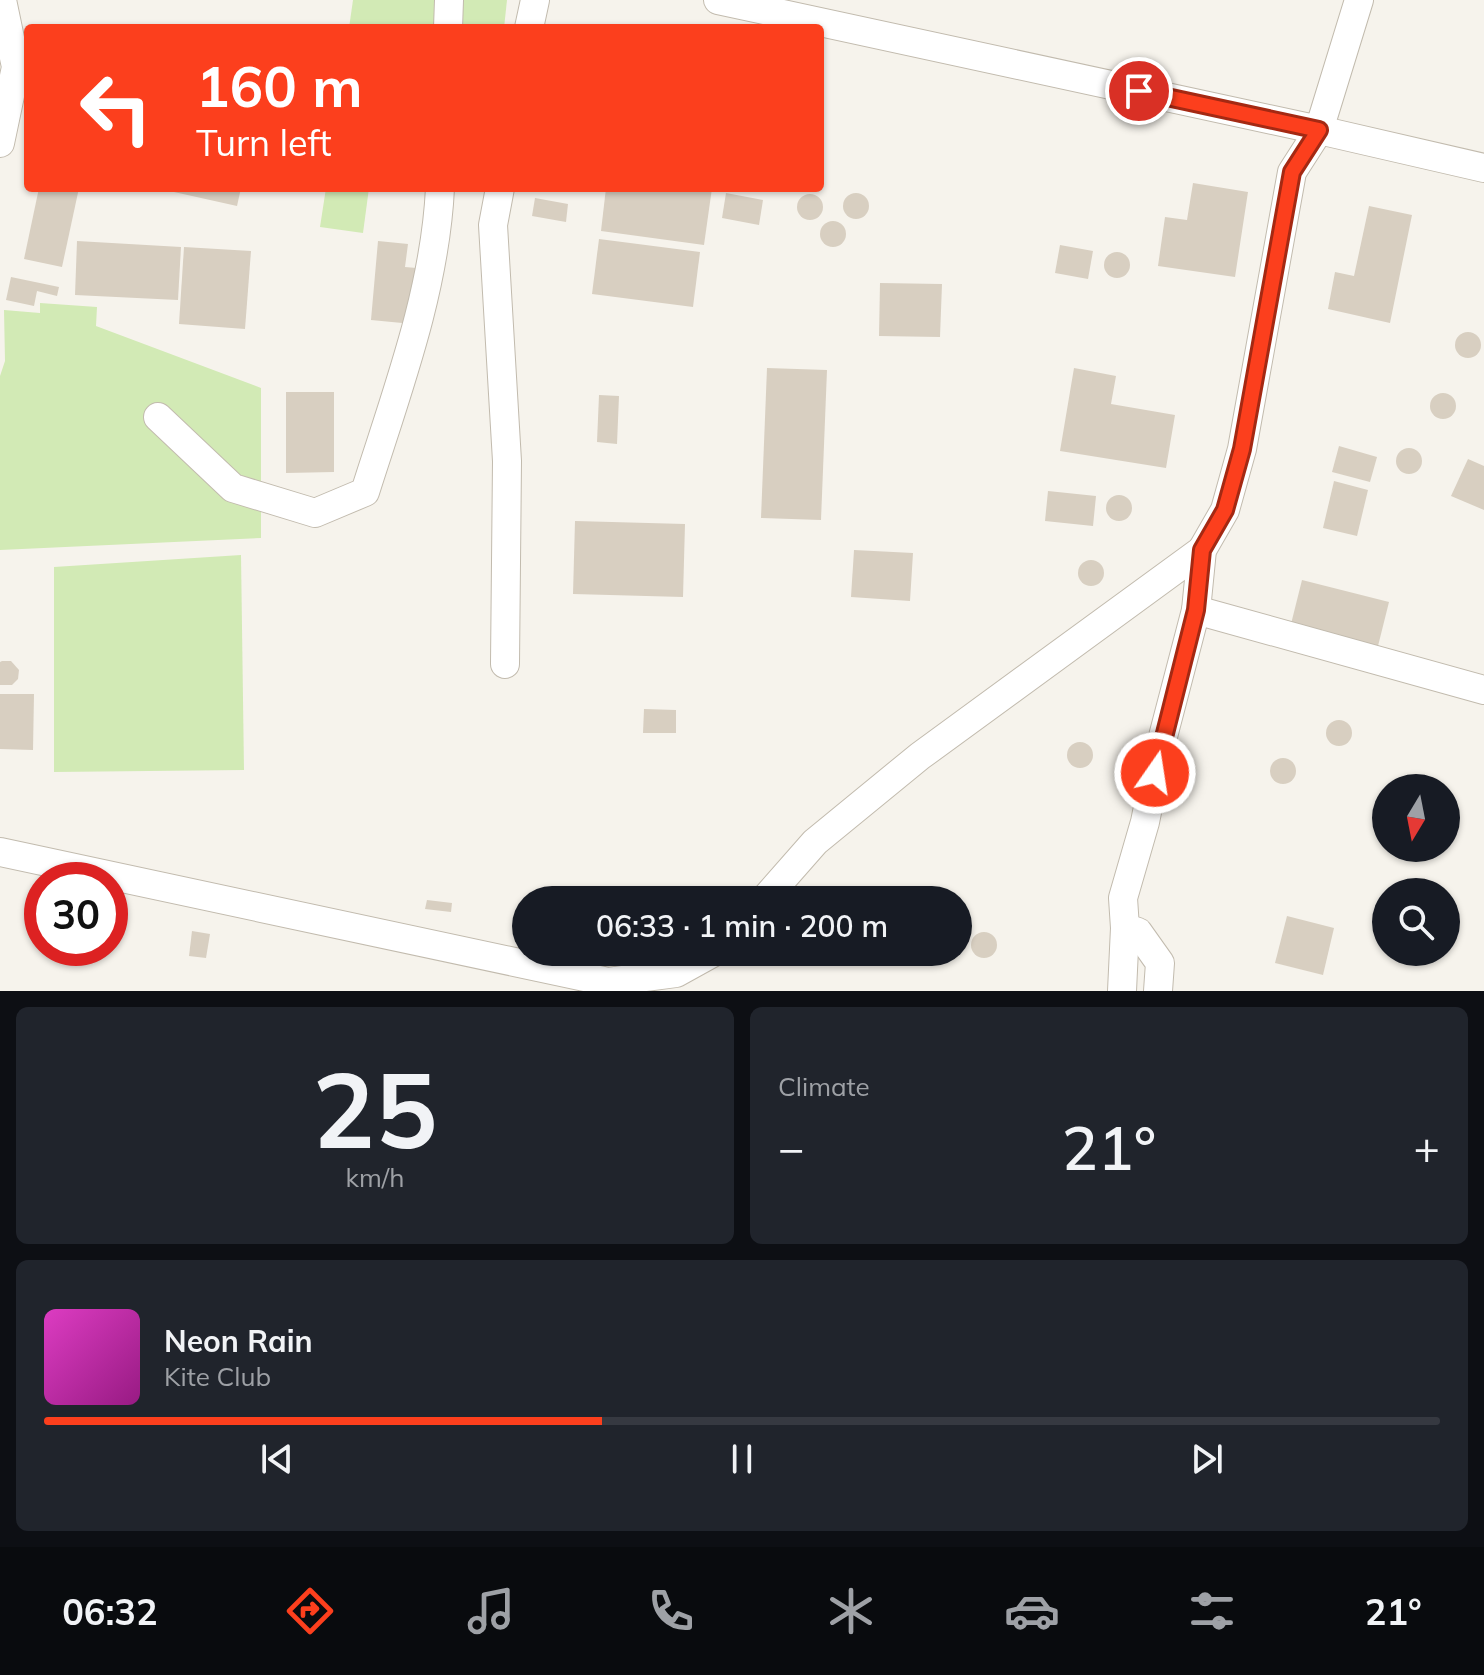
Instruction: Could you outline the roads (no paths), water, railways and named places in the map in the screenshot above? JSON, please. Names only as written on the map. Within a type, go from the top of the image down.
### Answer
[{"type":"street","points":[[0,143],[16,67],[2,0]]},
{"type":"street","points":[[448,24],[449,0]]},
{"type":"street","points":[[530,24],[535,0]]},
{"type":"street","points":[[718,0],[1484,168]]},
{"type":"street","points":[[776,886],[815,842],[920,756],[1202,550],[1225,510],[1242,449],[1292,172],[1319,130],[1359,0]]},
{"type":"street","points":[[158,417],[233,488],[315,513],[365,492],[406,363],[438,235],[440,192]]},
{"type":"street","points":[[499,192],[493,225],[507,461],[505,664]]},
{"type":"street","points":[[1122,991],[1123,898],[1145,822],[1160,748],[1196,610],[1202,550]]},
{"type":"street","points":[[1196,610],[1484,690]]},
{"type":"street","points":[[0,852],[512,961]]},
{"type":"street","points":[[1125,928],[1138,932],[1160,963],[1158,991]]},
{"type":"street","points":[[533,966],[608,982],[676,973],[689,966]]}]
